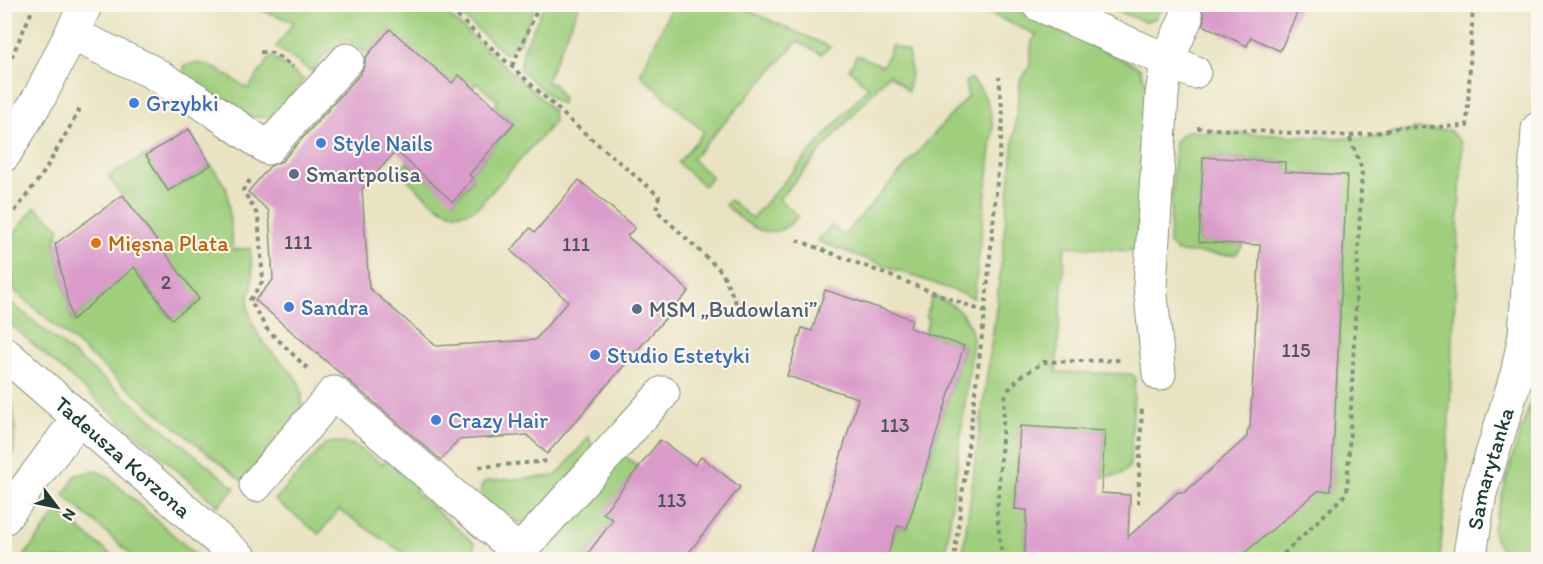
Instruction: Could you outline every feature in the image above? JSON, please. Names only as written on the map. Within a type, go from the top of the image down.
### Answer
[{"type":"street","points":[[4,155],[40,96],[86,4]]},
{"type":"street","points":[[1038,4],[1180,67]]},
{"type":"street","points":[[1159,367],[1150,286],[1162,95],[1180,67],[1186,18]]},
{"type":"street","points":[[72,34],[152,72],[268,148],[347,60]]},
{"type":"street","name":"Samarytanka","points":[[1469,560],[1480,493],[1517,374],[1526,335],[1539,129]]},
{"type":"street","name":"Tadeusza Korzona","points":[[4,353],[242,560]]},
{"type":"street","points":[[256,484],[334,393],[519,552],[663,393]]},
{"type":"street","points":[[4,518],[78,419]]},
{"type":"path","points":[[4,74],[35,4]]},
{"type":"path","points":[[444,4],[574,124],[659,196],[656,210],[722,272],[738,307]]},
{"type":"path","points":[[512,66],[540,4]]},
{"type":"path","points":[[1161,127],[1349,136],[1396,128],[1467,126],[1473,4]]},
{"type":"path","points":[[261,51],[273,53]]},
{"type":"path","points":[[954,560],[985,312],[1003,117],[999,77]]},
{"type":"path","points":[[1277,560],[1347,493],[1362,170],[1349,136]]},
{"type":"path","points":[[268,148],[243,190],[258,216],[263,280],[250,300],[266,328],[334,393]]},
{"type":"path","points":[[4,226],[8,221]]},
{"type":"path","points":[[797,240],[985,312]]},
{"type":"path","points":[[1002,560],[998,514],[1005,397],[1020,377],[1044,362],[1159,367],[1142,405],[1138,504]]},
{"type":"path","points":[[427,472],[555,461]]},
{"type":"green space","points":[[247,5],[437,5],[545,102],[553,112],[554,122],[480,205],[469,211],[458,213],[448,211],[420,192],[403,175],[402,167],[407,162],[454,201],[473,179],[469,175],[514,123],[495,106],[498,101],[476,83],[473,87],[459,76],[452,83],[390,30],[368,54],[347,40],[325,54],[312,72],[276,47],[294,22]]},
{"type":"green space","points":[[450,5],[536,5],[519,43],[505,54]]},
{"type":"green space","points":[[544,5],[579,5],[546,82],[554,84],[563,99],[562,104],[555,101],[520,70],[523,51]]},
{"type":"green space","points":[[673,5],[736,5],[830,47],[821,54],[798,41],[692,159],[712,177],[704,186],[678,163],[704,132],[640,74]]},
{"type":"green space","points":[[971,5],[1003,5],[1133,64],[1140,69],[1147,86],[1137,248],[1128,251],[1065,246],[1056,372],[1131,374],[1135,377],[1130,465],[1121,474],[1102,477],[1105,431],[1020,426],[1015,508],[1027,510],[1024,559],[962,560],[997,302],[1020,81],[1029,68],[1032,41],[1037,35]]},
{"type":"green space","points":[[1102,5],[1157,5],[1162,7],[1156,18],[1145,22]]},
{"type":"green space","points":[[892,45],[908,52],[911,72],[908,91],[889,74],[779,199],[798,216],[788,226],[778,231],[760,230],[742,220],[725,205],[730,200],[752,218],[868,87],[849,69],[857,55],[883,66]]},
{"type":"green space","points":[[271,56],[304,80],[279,110],[269,117],[250,117],[184,77],[184,67],[200,64],[217,69],[248,89]]},
{"type":"green space","points":[[971,79],[981,90],[987,102],[993,130],[974,298],[817,241],[831,226],[844,235],[968,96],[965,82]]},
{"type":"green space","points":[[1413,129],[1449,130],[1461,142],[1462,150],[1446,481],[1440,559],[1230,559],[1300,490],[1331,491],[1341,302],[1331,302],[1342,277],[1346,175],[1285,172],[1285,162],[1203,157],[1199,242],[1244,244],[1236,254],[1229,255],[1177,252],[1169,244],[1175,141],[1186,131],[1365,139],[1385,137],[1392,132],[1413,131]]},
{"type":"green space","points":[[146,155],[168,191],[211,165],[227,189],[233,250],[250,248],[253,280],[248,301],[251,319],[265,344],[295,377],[300,387],[301,411],[242,481],[130,390],[14,290],[7,243],[35,207],[60,228],[55,243],[72,320],[133,265],[171,319],[198,300],[108,176]]},
{"type":"green space","points":[[932,296],[948,302],[960,312],[969,324],[973,341],[945,559],[886,560],[897,526],[907,528],[921,484],[917,463],[927,466],[964,346],[925,333],[929,318],[926,317]]},
{"type":"green space","points":[[9,301],[235,488],[218,506],[9,323],[5,319],[4,302]]},
{"type":"green space","points":[[1538,369],[1538,559],[1530,559],[1515,557],[1502,550],[1493,528],[1532,398]]},
{"type":"green space","points":[[4,391],[13,413],[15,430],[13,455],[5,448]]},
{"type":"green space","points":[[589,437],[594,451],[527,523],[513,521],[503,516],[482,496],[482,485],[487,481],[556,476]]},
{"type":"green space","points":[[335,442],[354,445],[382,464],[388,458],[416,482],[416,493],[474,543],[476,555],[483,559],[418,559],[399,550],[339,510],[319,534],[275,500],[325,444]]},
{"type":"green space","points":[[621,453],[639,467],[604,513],[613,520],[583,559],[525,560]]},
{"type":"green space","points":[[96,471],[107,476],[197,556],[194,559],[136,559],[64,495],[76,475]]},
{"type":"green space","points":[[58,511],[116,559],[22,559]]},
{"type":"building","points":[[1198,4],[1301,4],[1280,51],[1251,37],[1247,46],[1203,25],[1204,15]]},
{"type":"building","points":[[390,29],[452,83],[459,75],[514,123],[469,175],[473,178],[453,202],[396,151],[362,189],[369,288],[436,346],[535,340],[568,301],[511,251],[530,228],[535,232],[579,180],[635,228],[627,236],[689,291],[547,454],[527,435],[458,440],[441,460],[255,300],[273,280],[269,211],[248,192],[270,166],[282,161],[361,73],[365,58]]},
{"type":"building","points":[[189,129],[211,165],[168,191],[146,155]]},
{"type":"building","points":[[1203,157],[1285,162],[1285,172],[1347,175],[1331,491],[1318,491],[1236,560],[1024,560],[1027,510],[1015,509],[1020,426],[1105,431],[1101,493],[1130,495],[1128,537],[1178,492],[1185,492],[1247,437],[1247,431],[1250,428],[1260,245],[1199,242]]},
{"type":"building","points":[[123,195],[199,299],[172,319],[134,267],[72,320],[55,244]]},
{"type":"building","points":[[825,290],[912,319],[910,328],[964,346],[907,528],[897,526],[886,560],[810,560],[858,398],[787,376],[802,328],[812,331]]},
{"type":"building","points":[[660,440],[695,465],[701,457],[740,487],[683,560],[583,560],[613,520],[603,513]]},
{"type":"place","name":"Grzybki","points":[[134,103]]},
{"type":"place","name":"Style Nails","points":[[321,143]]},
{"type":"place","name":"Smartpolisa","points":[[294,174]]},
{"type":"place","name":"Mięsna Plata","points":[[96,243]]},
{"type":"place","name":"Sandra","points":[[289,307]]},
{"type":"place","name":"MSM „Budowlani”","points":[[637,309]]},
{"type":"place","name":"Studio Estetyki","points":[[595,355]]},
{"type":"place","name":"Crazy Hair","points":[[436,420]]}]
